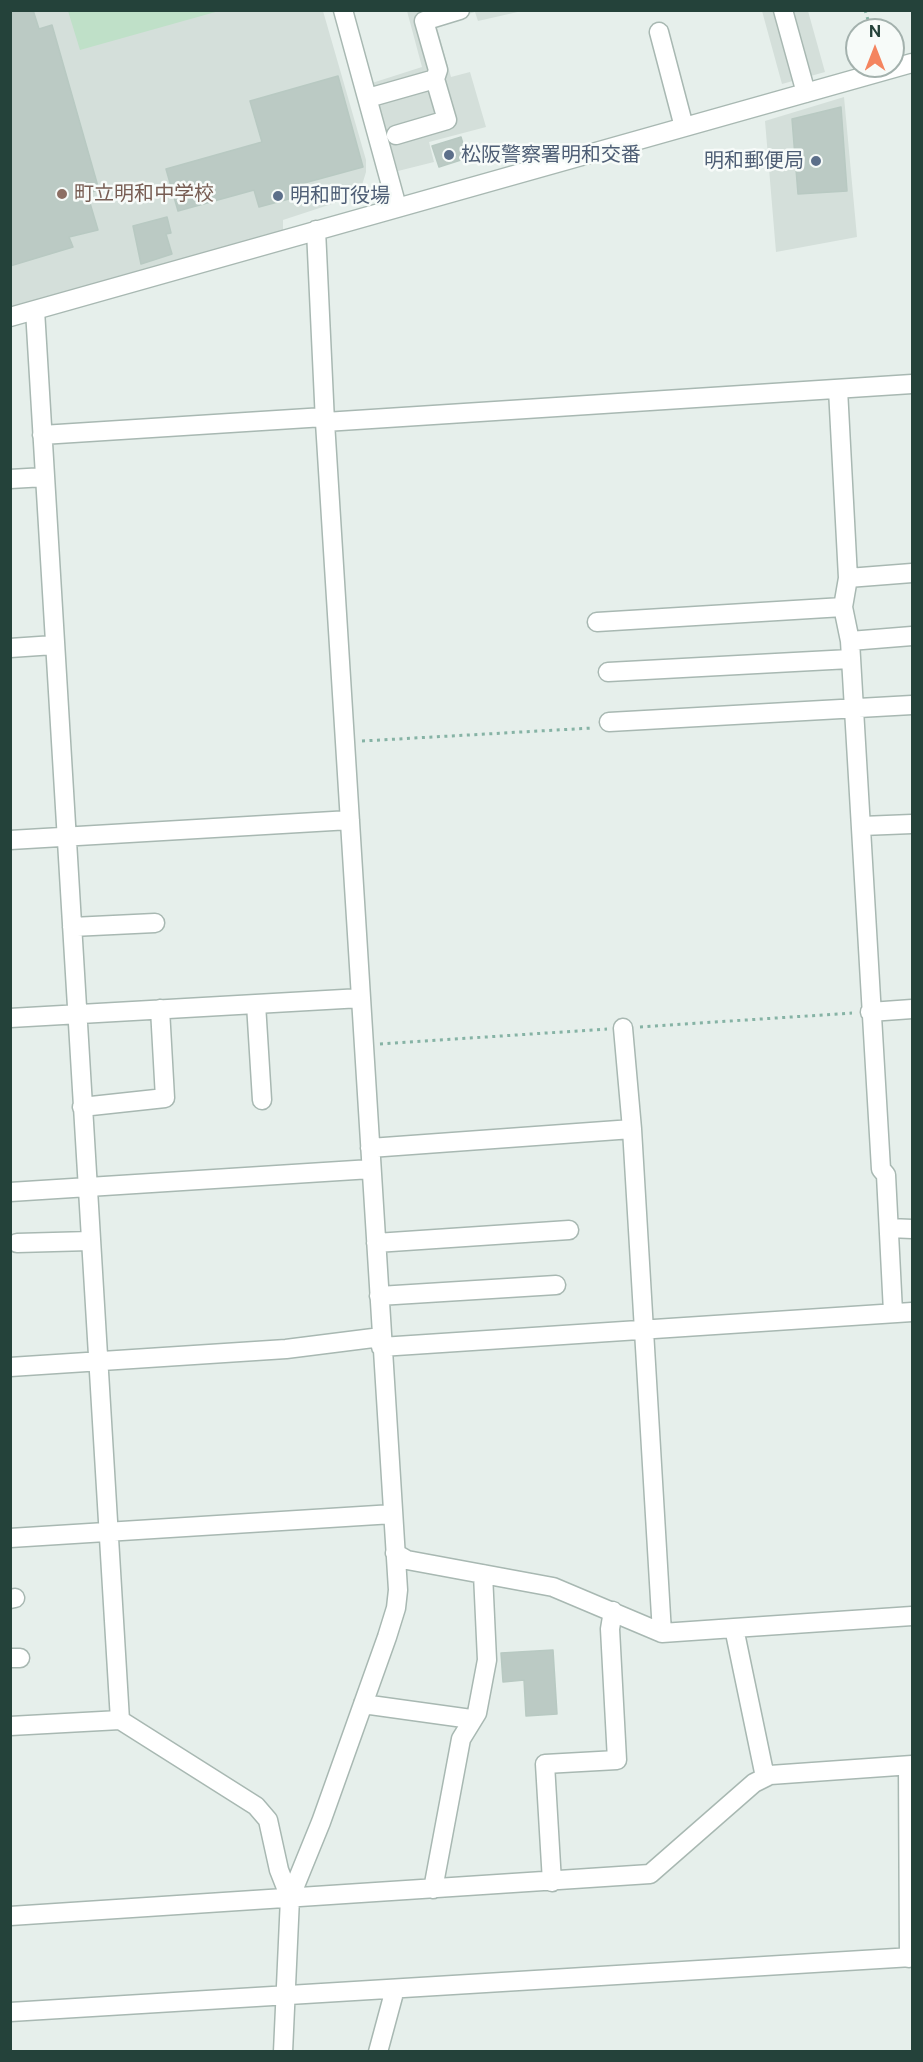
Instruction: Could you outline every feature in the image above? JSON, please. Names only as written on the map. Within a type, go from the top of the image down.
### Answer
[{"type":"street","points":[[343,10],[398,207]]},
{"type":"street","points":[[396,135],[447,120],[435,79],[438,70],[424,21],[460,10]]},
{"type":"street","points":[[783,10],[806,93]]},
{"type":"street","points":[[659,32],[684,127]]},
{"type":"street","points":[[10,317],[912,63]]},
{"type":"street","points":[[368,98],[435,79]]},
{"type":"street","points":[[283,2052],[290,1898],[321,1822],[396,1608],[396,1553],[324,419],[316,230]]},
{"type":"street","points":[[35,310],[120,1720]]},
{"type":"street","points":[[42,435],[912,384]]},
{"type":"street","points":[[838,389],[848,578],[843,607],[850,641],[852,707],[862,826],[870,1012],[881,1169],[886,1175],[892,1312]]},
{"type":"street","points":[[10,479],[45,477]]},
{"type":"street","points":[[848,578],[912,573]]},
{"type":"street","points":[[597,622],[843,607]]},
{"type":"street","points":[[850,641],[912,636]]},
{"type":"street","points":[[10,648],[54,645]]},
{"type":"street","points":[[608,672],[850,659]]},
{"type":"street","points":[[609,722],[912,705]]},
{"type":"street","points":[[10,840],[350,820]]},
{"type":"street","points":[[862,826],[912,824]]},
{"type":"street","points":[[72,927],[155,923]]},
{"type":"street","points":[[10,1018],[361,998]]},
{"type":"street","points":[[256,1004],[262,1100]]},
{"type":"street","points":[[82,1107],[165,1098],[160,1009]]},
{"type":"street","points":[[870,1012],[912,1009]]},
{"type":"street","points":[[623,1028],[632,1129],[662,1633]]},
{"type":"street","points":[[370,1148],[632,1129]]},
{"type":"street","points":[[10,1192],[371,1169]]},
{"type":"street","points":[[889,1228],[912,1229]]},
{"type":"street","points":[[376,1243],[569,1230]]},
{"type":"street","points":[[17,1243],[90,1241]]},
{"type":"street","points":[[379,1296],[556,1285]]},
{"type":"street","points":[[10,1367],[381,1342],[643,1331],[912,1312]]},
{"type":"street","points":[[10,1538],[393,1514]]},
{"type":"street","points":[[396,1553],[407,1560],[553,1587],[662,1633],[912,1616]]},
{"type":"street","points":[[433,1889],[461,1738],[471,1719],[477,1713],[487,1660],[483,1574]]},
{"type":"street","points":[[552,1882],[545,1764],[617,1760],[610,1629],[613,1611]]},
{"type":"street","points":[[734,1628],[765,1777]]},
{"type":"street","points":[[363,1704],[471,1719]]},
{"type":"street","points":[[10,1726],[120,1720],[256,1806],[268,1820],[279,1870],[290,1898]]},
{"type":"street","points":[[10,1916],[650,1875],[754,1783],[765,1777],[910,1766],[911,1957],[10,2012]]},
{"type":"street","points":[[378,2052],[395,1989]]},
{"type":"path","points":[[345,742],[601,727],[609,722]]},
{"type":"shaded area","points":[[11,11],[323,11],[366,160],[366,172],[362,185],[353,197],[283,220],[283,230],[11,307]]},
{"type":"shaded area","points":[[407,11],[522,11],[478,21],[475,12],[436,24],[451,77],[470,72],[486,127],[429,142],[434,162],[398,171],[372,83],[422,67]]},
{"type":"shaded area","points":[[762,11],[808,11],[825,72],[782,84]]},
{"type":"shaded area","points":[[844,97],[857,237],[776,252],[765,121]]},
{"type":"green space","points":[[68,10],[219,11],[80,50]]},
{"type":"building","points":[[10,10],[33,10],[39,29],[52,25],[99,190],[87,193],[98,230],[69,237],[73,247],[10,266]]},
{"type":"building","points":[[338,76],[363,167],[297,185],[300,196],[259,207],[254,190],[178,211],[166,169],[262,142],[250,101]]},
{"type":"building","points":[[841,107],[847,191],[798,194],[792,119]]},
{"type":"building","points":[[461,137],[467,158],[439,167],[432,146]]},
{"type":"building","points":[[167,217],[171,233],[166,234],[172,254],[141,264],[133,226]]},
{"type":"building","points":[[553,1650],[557,1714],[526,1716],[524,1680],[503,1682],[501,1653]]},
{"type":"place","name":"松阪警察署明和交番","points":[[449,155]]},
{"type":"place","name":"明和郵便局","points":[[816,161]]},
{"type":"place","name":"町立明和中学校","points":[[62,194]]},
{"type":"place","name":"明和町役場","points":[[278,196]]}]
